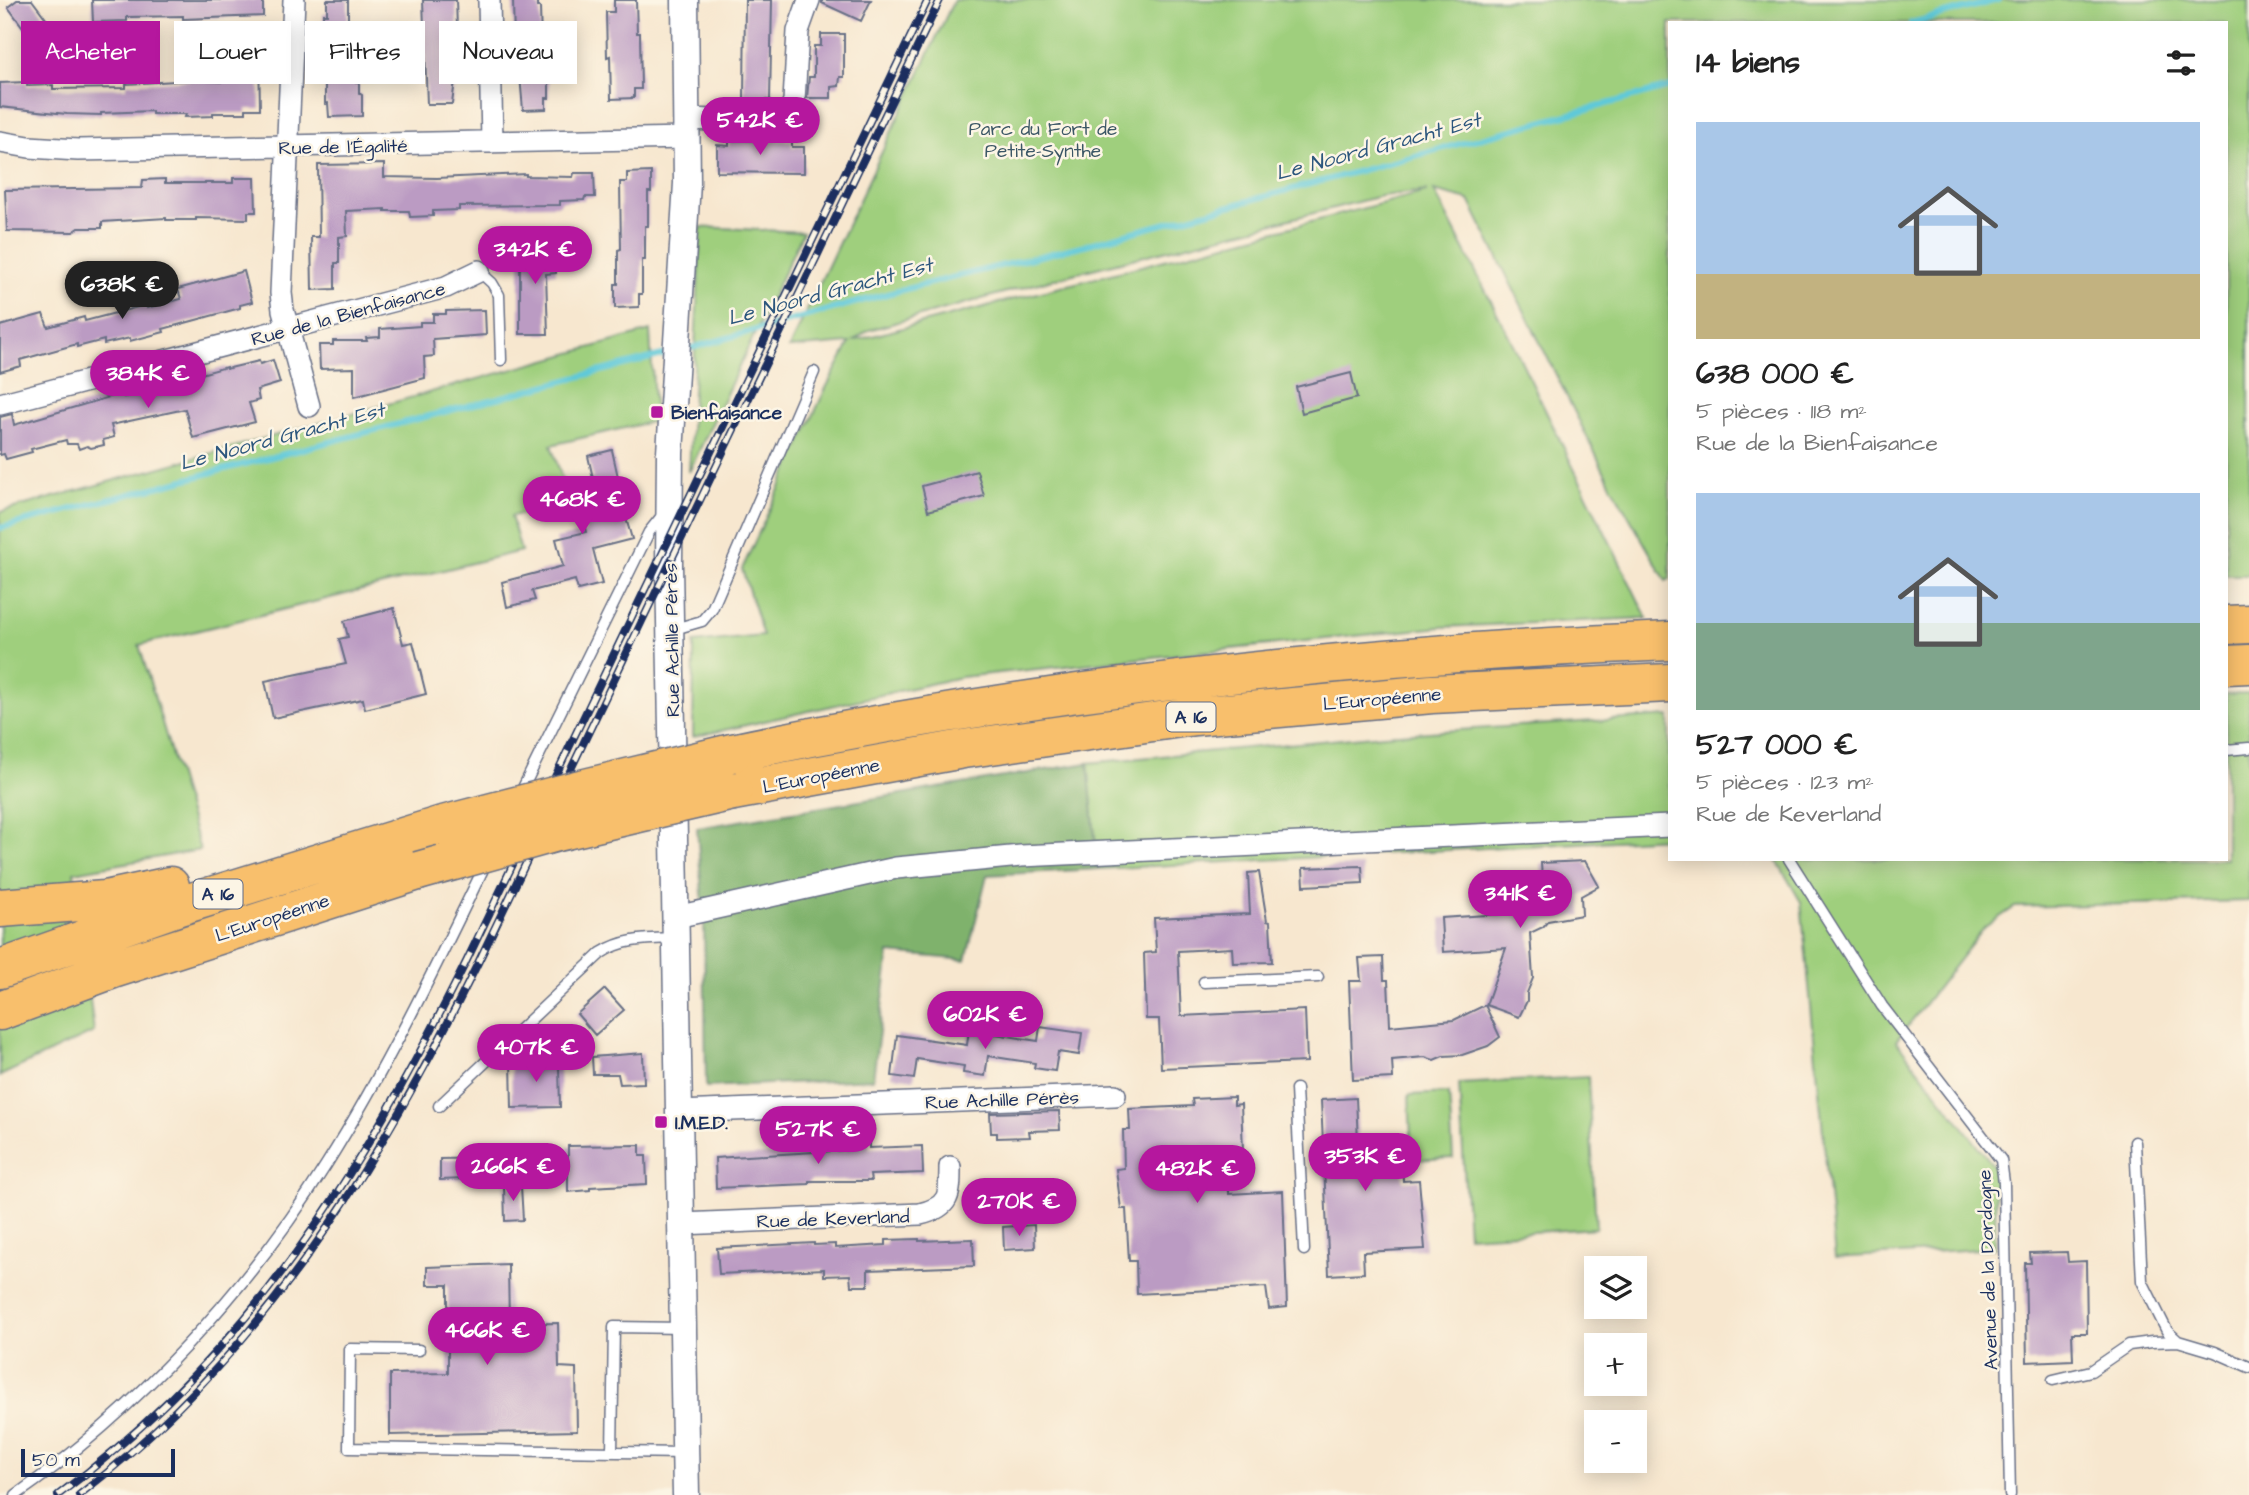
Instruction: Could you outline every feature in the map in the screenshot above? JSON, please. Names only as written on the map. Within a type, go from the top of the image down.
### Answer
[{"type":"highway","points":[[2228,625],[2249,624]]},
{"type":"highway","name":"L'Européenne","points":[[0,969],[179,906],[439,827],[732,753],[942,712],[1180,678],[1418,656],[1657,642]]},
{"type":"highway","points":[[2228,665],[2249,664]]},
{"type":"highway","name":"L'Européenne","points":[[0,1011],[163,953],[418,871],[557,832],[733,791],[950,751],[1195,716],[1419,695],[1661,683]]},
{"type":"highway","points":[[0,908],[51,906],[130,896],[299,854],[439,827]]},
{"type":"highway","points":[[0,1029],[163,953]]},
{"type":"street","points":[[294,0],[281,293],[309,406]]},
{"type":"street","points":[[489,0],[492,142]]},
{"type":"street","name":"Rue Achille Pérès","points":[[685,0],[687,129],[670,508],[686,1495]]},
{"type":"street","name":"Rue de l'Égalité","points":[[0,142],[78,150],[492,142],[769,122],[789,113],[794,101],[798,31],[809,0]]},
{"type":"street","name":"Rue de la Bienfaisance","points":[[0,404],[446,287],[479,271]]},
{"type":"street","points":[[676,928],[869,873],[941,862],[1668,826]]},
{"type":"street","name":"Rue Achille Pérès","points":[[679,1112],[1115,1095]]},
{"type":"street","name":"Rue de Keverland","points":[[681,1224],[920,1214],[935,1210],[946,1200],[950,1167]]},
{"type":"lane","name":"Rue de la Bienfaisance","points":[[479,271],[492,283],[499,295],[501,359]]},
{"type":"lane","points":[[671,630],[702,621],[712,608],[814,372]]},
{"type":"lane","points":[[506,822],[649,532],[670,508]]},
{"type":"lane","points":[[2228,750],[2249,748]]},
{"type":"lane","points":[[16,1495],[88,1440],[154,1379],[216,1312],[288,1220],[325,1168],[368,1094],[500,834]]},
{"type":"lane","name":"Avenue de la Dordogne","points":[[1790,861],[1882,1006],[2001,1160],[2004,1183],[2010,1495]]},
{"type":"lane","points":[[439,1105],[601,953],[617,944],[676,928]]},
{"type":"lane","points":[[1204,982],[1318,977]]},
{"type":"lane","points":[[1296,1089],[1304,1250]]},
{"type":"lane","points":[[2135,1142],[2142,1281],[2167,1331],[2178,1341]]},
{"type":"lane","points":[[612,1452],[614,1327],[683,1328]]},
{"type":"lane","points":[[2053,1380],[2091,1371],[2129,1345],[2178,1341],[2216,1352],[2249,1367]]},
{"type":"lane","points":[[419,1350],[350,1349],[349,1448],[685,1453]]},
{"type":"green space","name":"Parc du Fort de Petite-Synthe","points":[[954,0],[2249,0],[2249,575],[2228,575],[2228,21],[1668,21],[1666,581],[1612,487],[1469,200],[1434,191],[1510,338],[1647,618],[1441,627],[961,677],[693,737],[694,643],[763,636],[742,569],[826,388],[850,343],[789,348]],"holes":[[[1426,191],[853,341],[869,330],[1061,277],[1381,196]]]},
{"type":"green space","points":[[701,227],[803,232],[689,472]]},
{"type":"green space","points":[[650,331],[655,421],[551,445],[571,506],[511,516],[521,551],[139,645],[200,850],[74,872],[94,1032],[0,1076],[0,512]]},
{"type":"green space","points":[[2249,693],[2249,901],[2015,907],[1985,927],[1896,1041],[1996,1169],[1995,1248],[1835,1258],[1801,902],[1777,861],[2228,861],[2228,694]]},
{"type":"green space","points":[[1668,716],[1668,838],[1098,869],[1088,763],[1384,735]]},
{"type":"green space","points":[[1088,763],[1098,869],[987,875],[966,960],[889,953],[873,1079],[706,1087],[704,921],[697,828]]},
{"type":"green space","points":[[1588,1077],[1596,1228],[1468,1236],[1459,1084]]},
{"type":"green space","points":[[1449,1093],[1453,1158],[1412,1160],[1409,1095]]},
{"type":"building","points":[[17,0],[32,0],[47,20],[21,21],[21,25],[8,7]]},
{"type":"building","points":[[92,0],[263,0],[263,16],[183,19],[183,16],[127,17],[127,21],[93,21]]},
{"type":"building","points":[[327,0],[348,0],[348,21],[323,21],[323,14],[327,14]]},
{"type":"building","points":[[423,0],[456,0],[457,21],[439,21],[439,84],[454,84],[452,104],[427,104]]},
{"type":"building","points":[[513,0],[537,0],[540,21],[514,21]]},
{"type":"building","points":[[614,0],[636,0],[637,33],[640,33],[641,89],[634,89],[634,98],[611,99],[606,12],[614,12]]},
{"type":"building","points":[[745,0],[772,0],[770,100],[744,100]]},
{"type":"building","points":[[822,0],[871,0],[861,21],[822,3]]},
{"type":"building","points":[[821,34],[844,34],[844,77],[840,77],[839,86],[831,87],[831,98],[807,98],[809,77],[814,77],[814,46],[821,46]]},
{"type":"building","points":[[0,83],[53,85],[53,89],[126,88],[126,84],[260,84],[260,109],[246,109],[246,113],[213,113],[213,116],[185,117],[186,114],[152,114],[152,111],[101,115],[0,107]]},
{"type":"building","points":[[325,84],[359,84],[362,116],[329,117],[328,103],[325,104]]},
{"type":"building","points":[[521,84],[549,84],[546,109],[523,110]]},
{"type":"building","points":[[729,140],[792,141],[792,147],[804,147],[804,173],[717,172],[717,145],[729,146]]},
{"type":"building","points":[[384,164],[384,177],[437,178],[526,174],[573,177],[574,173],[594,173],[595,197],[560,201],[560,205],[459,206],[459,210],[433,211],[433,216],[410,217],[409,211],[385,209],[346,211],[347,236],[339,237],[335,289],[312,290],[311,237],[319,237],[318,165]]},
{"type":"building","points":[[651,172],[639,307],[615,308],[618,250],[621,249],[620,182],[627,182],[627,173]]},
{"type":"building","points":[[233,178],[255,178],[256,212],[248,212],[248,219],[166,218],[102,222],[102,228],[79,228],[73,232],[7,231],[5,190],[142,188],[143,180],[165,179],[165,183],[233,183]]},
{"type":"building","points":[[547,239],[547,251],[556,251],[556,273],[546,274],[548,334],[520,334],[522,240]]},
{"type":"building","points":[[244,271],[252,302],[240,305],[240,308],[130,341],[130,338],[104,344],[104,340],[77,347],[77,344],[20,360],[21,366],[0,372],[0,326],[43,314],[48,327],[84,317],[85,321],[146,305],[147,308],[181,299],[178,289]]},
{"type":"building","points":[[485,310],[486,335],[433,339],[434,356],[424,357],[425,378],[354,397],[354,368],[320,369],[319,345],[333,345],[333,341],[367,341],[366,338],[380,337],[380,329],[420,326],[420,322],[433,322],[433,314],[446,314],[446,311]]},
{"type":"building","points":[[273,360],[280,383],[257,390],[259,400],[249,403],[255,422],[193,438],[185,409],[111,425],[114,437],[103,440],[104,445],[79,449],[77,444],[67,444],[66,440],[6,459],[4,454],[0,455],[0,417],[12,414],[14,425],[123,393],[124,397],[201,377],[201,374],[226,367]]},
{"type":"building","points":[[1351,373],[1357,398],[1302,413],[1296,387]]},
{"type":"building","points":[[612,450],[618,477],[614,477],[632,539],[593,549],[602,584],[578,590],[575,580],[532,591],[535,600],[507,607],[502,582],[563,566],[556,539],[586,532],[582,516],[585,515],[577,486],[588,483],[588,480],[593,478],[588,456]]},
{"type":"building","points":[[977,471],[984,496],[928,511],[922,486]]},
{"type":"building","points":[[394,608],[403,644],[413,642],[426,694],[365,709],[363,699],[273,718],[265,681],[346,664],[339,639],[348,637],[344,621]]},
{"type":"building","points":[[1585,861],[1599,886],[1581,896],[1582,915],[1548,921],[1543,927],[1530,933],[1533,978],[1527,1001],[1519,1017],[1486,1005],[1506,948],[1443,952],[1441,918],[1502,914],[1502,906],[1519,905],[1518,896],[1543,895],[1541,863]]},
{"type":"building","points":[[1362,866],[1363,883],[1304,886],[1303,868]]},
{"type":"building","points":[[1259,872],[1267,921],[1270,922],[1272,962],[1233,963],[1232,948],[1178,951],[1181,1016],[1305,1010],[1307,1062],[1161,1068],[1159,1019],[1146,1019],[1144,953],[1156,952],[1154,918],[1250,914],[1248,873]]},
{"type":"building","points":[[1383,957],[1384,980],[1388,980],[1390,1026],[1454,1020],[1485,1005],[1500,1037],[1488,1046],[1462,1055],[1443,1056],[1434,1060],[1425,1057],[1392,1060],[1393,1078],[1353,1080],[1349,981],[1361,981],[1359,958]]},
{"type":"building","points":[[605,989],[624,1010],[595,1035],[577,1014]]},
{"type":"building","points":[[1040,1027],[1082,1033],[1079,1055],[1058,1052],[1055,1071],[1034,1068],[1035,1063],[988,1056],[985,1076],[963,1073],[964,1066],[917,1059],[914,1079],[892,1076],[897,1035],[967,1045],[969,1030],[1038,1041]]},
{"type":"building","points":[[643,1053],[644,1083],[620,1084],[618,1074],[593,1074],[592,1057]]},
{"type":"building","points":[[568,1059],[559,1067],[560,1107],[512,1108],[511,1061]]},
{"type":"building","points":[[1234,1097],[1234,1105],[1241,1104],[1243,1150],[1228,1150],[1229,1194],[1283,1191],[1287,1307],[1269,1309],[1266,1287],[1137,1294],[1136,1261],[1129,1261],[1126,1209],[1121,1209],[1116,1169],[1124,1168],[1123,1130],[1130,1130],[1129,1109],[1193,1106],[1192,1099]]},
{"type":"building","points":[[1356,1098],[1358,1142],[1401,1140],[1403,1181],[1419,1180],[1425,1249],[1363,1252],[1364,1273],[1329,1275],[1321,1100]]},
{"type":"building","points":[[1059,1111],[1060,1130],[1029,1131],[1030,1137],[997,1138],[997,1133],[991,1133],[990,1113]]},
{"type":"building","points":[[869,1138],[869,1148],[922,1146],[923,1173],[870,1175],[871,1181],[809,1181],[809,1184],[716,1188],[715,1158],[847,1150],[847,1139]]},
{"type":"building","points":[[640,1145],[640,1156],[646,1156],[647,1184],[590,1187],[590,1190],[568,1192],[568,1146]]},
{"type":"building","points":[[512,1146],[514,1177],[440,1180],[440,1159],[490,1158],[490,1147]]},
{"type":"building","points":[[504,1186],[521,1186],[523,1220],[505,1221]]},
{"type":"building","points":[[1034,1225],[1035,1248],[1004,1250],[1003,1227]]},
{"type":"building","points":[[973,1239],[974,1266],[868,1270],[868,1286],[851,1286],[850,1275],[824,1276],[824,1269],[719,1274],[717,1248],[814,1243],[835,1244],[835,1248],[886,1245],[886,1240]]},
{"type":"building","points":[[2067,1252],[2068,1262],[2086,1261],[2087,1333],[2072,1333],[2073,1360],[2027,1362],[2025,1263],[2031,1263],[2030,1253]]},
{"type":"building","points":[[508,1264],[509,1324],[558,1323],[559,1367],[576,1368],[577,1431],[390,1435],[390,1374],[448,1373],[448,1285],[427,1285],[427,1267]]},
{"type":"waterway","name":"Le Noord Gracht Est","points":[[1919,21],[1998,0]]},
{"type":"waterway","name":"Le Noord Gracht Est","points":[[684,350],[1668,88]]},
{"type":"waterway","name":"Le Noord Gracht Est","points":[[0,528],[670,353]]},
{"type":"railway","points":[[58,1495],[127,1440],[189,1381],[245,1319],[296,1253],[386,1113],[467,960],[928,0]]},
{"type":"railway","points":[[79,1495],[144,1440],[204,1382],[258,1320],[308,1255],[397,1115],[476,967],[940,0]]},
{"type":"place","name":"Bienfaisance","points":[[657,412]]},
{"type":"place","name":"I.M.E.D.","points":[[661,1122]]}]
